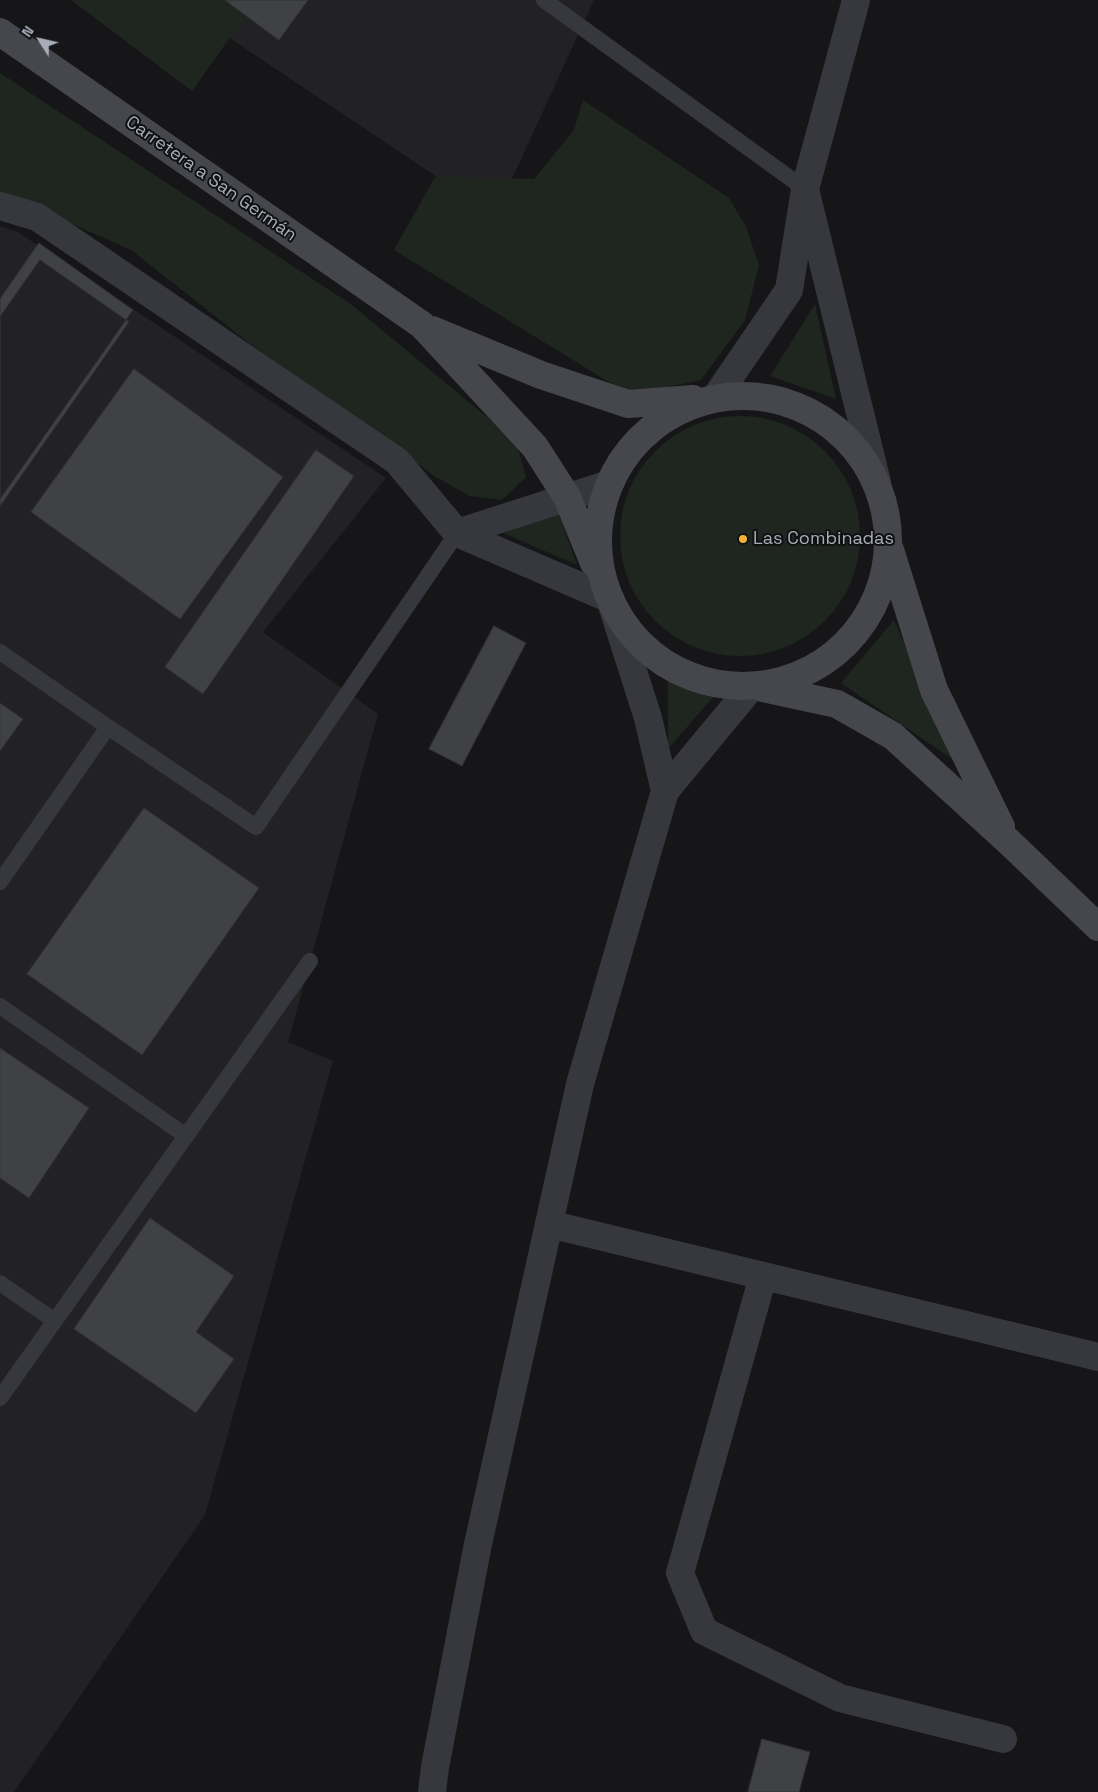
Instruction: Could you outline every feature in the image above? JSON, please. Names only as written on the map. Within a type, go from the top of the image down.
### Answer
[{"type":"main road","name":"Carretera a San Germán","points":[[0,32],[422,325],[540,375],[628,404],[716,397],[765,396],[812,411],[850,442],[877,482],[886,514],[888,546]]},
{"type":"main road","name":"Carretera a San Germán","points":[[422,325],[535,447],[567,497],[610,599]]},
{"type":"main road","points":[[716,397],[672,414],[642,438],[635,444],[609,484],[599,522],[599,562],[610,599],[633,637],[667,665],[708,682],[752,686],[837,704],[893,736],[1009,842],[1098,927]]},
{"type":"main road","points":[[752,686],[794,677],[831,656],[861,626],[880,588],[888,546]]},
{"type":"main road","points":[[888,546],[934,690],[1009,842]]},
{"type":"street","points":[[716,397],[789,290],[805,189],[856,0]]},
{"type":"street","points":[[805,189],[877,482]]},
{"type":"street","points":[[0,206],[37,218],[397,462],[458,533],[610,599],[648,718],[665,791]]},
{"type":"street","points":[[458,533],[609,484]]},
{"type":"street","points":[[447,1792],[433,1780],[478,1544],[580,1084],[665,791],[752,686]]},
{"type":"street","points":[[549,1224],[1098,1358]]},
{"type":"street","points":[[762,1276],[680,1573],[704,1631],[840,1698],[1003,1739]]},
{"type":"lane","points":[[544,0],[805,189]]},
{"type":"lane","points":[[0,652],[256,827],[458,533]]},
{"type":"lane","points":[[0,882],[108,727]]},
{"type":"lane","points":[[0,1398],[310,962]]},
{"type":"lane","points":[[0,1006],[186,1136]]},
{"type":"lane","points":[[0,1283],[55,1321]]},
{"type":"shaded area","points":[[71,0],[225,0],[246,15],[192,91]]},
{"type":"shaded area","points":[[173,0],[594,0],[495,216]]},
{"type":"shaded area","points":[[0,73],[352,305],[488,418],[518,448],[526,477],[502,500],[470,496],[436,477],[253,346],[131,250],[40,210],[0,197]]},
{"type":"shaded area","points":[[583,100],[729,198],[746,227],[759,265],[745,320],[701,380],[630,395],[394,250],[435,177],[534,179],[574,130]]},
{"type":"shaded area","points":[[0,226],[18,232],[386,478],[263,632],[378,714],[288,1042],[333,1061],[205,1515],[14,1792],[0,1792]]},
{"type":"shaded area","points":[[815,304],[836,399],[770,376]]},
{"type":"shaded area","points":[[740,416],[763,419],[786,426],[806,437],[825,451],[839,470],[850,490],[857,513],[860,536],[857,559],[850,582],[839,602],[825,621],[806,635],[786,646],[763,653],[740,656],[717,653],[694,646],[674,635],[655,621],[641,602],[630,582],[623,559],[620,536],[623,513],[630,490],[641,470],[655,451],[674,437],[694,426],[717,419]]},
{"type":"shaded area","points":[[559,514],[577,565],[496,530]]},
{"type":"shaded area","points":[[894,620],[955,761],[841,683]]},
{"type":"shaded area","points":[[668,679],[714,696],[668,749]]},
{"type":"building","points":[[225,0],[308,0],[279,40]]},
{"type":"building","points":[[39,243],[133,310],[0,499],[0,299]]},
{"type":"building","points":[[40,260],[129,322],[0,506],[0,317]]},
{"type":"building","points":[[134,369],[283,477],[180,619],[31,512]]},
{"type":"building","points":[[316,450],[354,476],[203,694],[165,667]]},
{"type":"building","points":[[494,626],[526,643],[462,766],[429,749]]},
{"type":"building","points":[[0,703],[23,719],[0,751]]},
{"type":"building","points":[[144,808],[259,888],[142,1055],[27,974]]},
{"type":"building","points":[[0,1048],[89,1108],[29,1198],[0,1178]]},
{"type":"building","points":[[150,1218],[234,1276],[196,1332],[234,1359],[196,1413],[74,1329]]},
{"type":"building","points":[[762,1739],[810,1752],[799,1792],[748,1792]]},
{"type":"place","name":"Las Combinadas","points":[[743,539]]}]
